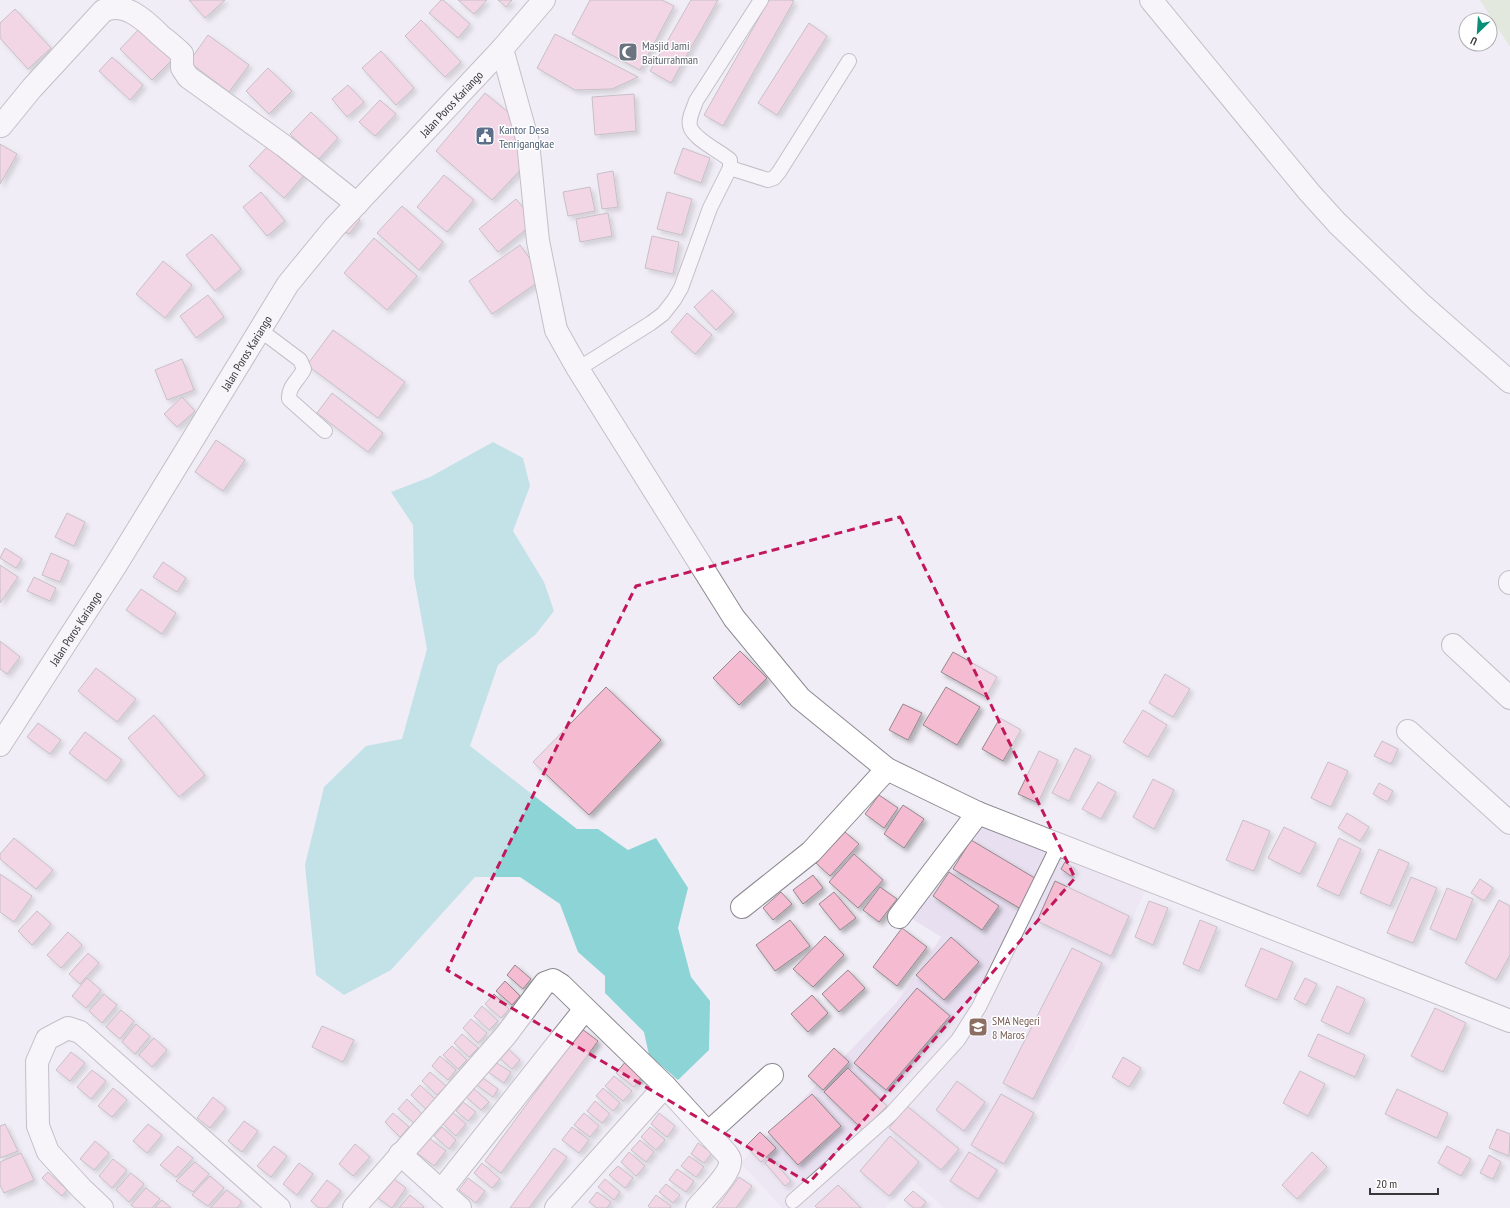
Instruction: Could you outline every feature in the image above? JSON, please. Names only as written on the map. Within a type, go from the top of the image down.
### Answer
[{"type":"street","name":"Jalan Poros Kariango","points":[[0,745],[116,565],[291,280],[320,244],[502,50],[544,0]]},
{"type":"street","points":[[1151,0],[1309,192],[1337,223],[1404,289],[1510,382]]},
{"type":"street","points":[[1,126],[32,88],[103,11],[110,6],[122,6],[133,9],[182,54],[182,68],[188,78],[284,146],[357,204]]},
{"type":"street","points":[[502,50],[528,142],[538,241],[556,330],[578,369],[734,618],[800,698],[887,769],[978,812],[1510,1021]]},
{"type":"street","points":[[1453,645],[1510,698]]},
{"type":"street","points":[[1408,731],[1510,823]]},
{"type":"street","points":[[742,907],[811,852],[887,769]]},
{"type":"street","points":[[899,917],[978,812]]},
{"type":"street","points":[[354,1208],[506,1035],[545,983],[554,980],[665,1086],[727,1154],[730,1164],[725,1175],[697,1208]]},
{"type":"street","points":[[441,1191],[585,1009]]},
{"type":"street","points":[[102,1208],[82,1189],[48,1152],[38,1126],[37,1062],[47,1039],[68,1028],[80,1032],[279,1208]]},
{"type":"street","points":[[708,1133],[772,1075]]},
{"type":"street","points":[[556,1208],[665,1086]]},
{"type":"street","points":[[400,1154],[460,1208]]},
{"type":"lane","points":[[578,369],[663,314],[681,288],[710,208],[730,168],[730,160],[694,134],[690,125],[691,117],[696,101],[761,0]]},
{"type":"lane","points":[[730,168],[768,180],[774,178],[849,61]]},
{"type":"lane","points":[[260,330],[300,360],[304,369],[289,391],[289,400],[325,432]]},
{"type":"lane","points":[[793,1201],[891,1114],[958,1040],[979,1007],[1059,844]]},
{"type":"highlighted area","points":[[900,517],[1075,878],[809,1183],[447,970],[636,586]]},
{"type":"shaded area","name":"SMA Negeri 8 Maros","points":[[983,822],[1145,891],[1072,1052],[976,1208],[944,1208],[912,1179],[885,1208],[782,1208],[741,1163],[897,1002],[941,937],[909,917]]},
{"type":"green space","points":[[1480,0],[1510,0],[1510,47],[1498,28],[1498,12],[1488,12]]},
{"type":"water","points":[[493,442],[523,458],[530,486],[513,531],[544,582],[554,611],[536,634],[498,665],[470,746],[577,829],[598,829],[628,850],[656,838],[688,888],[678,928],[691,977],[710,1001],[709,1050],[678,1080],[649,1055],[644,1032],[605,993],[605,976],[578,952],[560,904],[520,877],[475,877],[391,970],[344,995],[316,975],[305,865],[324,787],[366,746],[402,739],[427,649],[414,577],[413,525],[391,492],[430,477]]},
{"type":"building","points":[[189,0],[225,0],[205,18]]},
{"type":"building","points":[[441,0],[443,0],[470,24],[458,38],[429,13]]},
{"type":"building","points":[[458,0],[487,0],[474,14]]},
{"type":"building","points":[[498,0],[512,0],[506,7]]},
{"type":"building","name":"Masjid Jami Baiturrahman","points":[[590,0],[662,0],[674,6],[640,70],[572,34]]},
{"type":"building","points":[[691,0],[718,0],[671,83],[650,71]]},
{"type":"building","points":[[769,0],[794,1],[723,126],[704,115]]},
{"type":"building","points":[[15,9],[51,48],[28,69],[0,38],[0,23]]},
{"type":"building","points":[[421,20],[461,62],[445,77],[405,36]]},
{"type":"building","points":[[809,23],[827,36],[777,115],[758,103]]},
{"type":"building","points":[[140,28],[173,59],[152,80],[120,49]]},
{"type":"building","points":[[555,34],[638,77],[612,89],[575,90],[537,68]]},
{"type":"building","points":[[208,35],[249,65],[229,92],[189,62]]},
{"type":"building","points":[[381,51],[414,88],[396,105],[362,68]]},
{"type":"building","points":[[112,57],[143,85],[130,100],[99,71]]},
{"type":"building","points":[[268,68],[292,91],[269,114],[246,91]]},
{"type":"building","points":[[348,85],[364,102],[347,117],[332,99]]},
{"type":"building","name":"Kantor Desa Tenrigangkae","points":[[485,93],[520,122],[525,165],[492,200],[436,151]]},
{"type":"building","points":[[634,94],[636,131],[595,135],[592,97]]},
{"type":"building","points":[[380,100],[396,114],[375,136],[359,122]]},
{"type":"building","points":[[311,112],[338,138],[318,160],[290,134]]},
{"type":"building","points":[[271,143],[305,174],[284,198],[249,166]]},
{"type":"building","points":[[0,144],[17,154],[0,184]]},
{"type":"building","points":[[683,148],[710,158],[701,183],[674,173]]},
{"type":"building","points":[[613,171],[618,207],[602,209],[597,174]]},
{"type":"building","points":[[444,175],[474,200],[447,232],[417,207]]},
{"type":"building","points":[[590,187],[595,211],[568,216],[563,192]]},
{"type":"building","points":[[261,192],[285,221],[267,236],[243,207]]},
{"type":"building","points":[[667,192],[692,199],[682,235],[657,229]]},
{"type":"building","points":[[516,199],[535,222],[498,252],[479,229]]},
{"type":"building","points":[[402,206],[443,242],[419,270],[377,233]]},
{"type":"building","points":[[352,213],[360,220],[349,234],[340,228]]},
{"type":"building","points":[[608,213],[612,236],[580,242],[576,219]]},
{"type":"building","points":[[212,234],[241,269],[215,291],[186,255]]},
{"type":"building","points":[[652,236],[679,242],[673,274],[645,268]]},
{"type":"building","points":[[374,238],[417,276],[387,310],[344,273]]},
{"type":"building","points":[[520,245],[544,278],[492,314],[469,281]]},
{"type":"building","points":[[163,261],[192,285],[165,318],[136,294]]},
{"type":"building","points":[[712,290],[734,312],[716,330],[694,307]]},
{"type":"building","points":[[208,295],[224,317],[196,338],[180,316]]},
{"type":"building","points":[[687,313],[712,335],[695,354],[671,332]]},
{"type":"building","points":[[333,330],[405,382],[378,418],[307,365]]},
{"type":"building","points":[[182,359],[194,390],[167,400],[155,370]]},
{"type":"building","points":[[332,393],[383,433],[368,452],[317,413]]},
{"type":"building","points":[[182,397],[195,411],[177,427],[164,414]]},
{"type":"building","points":[[216,440],[245,460],[223,491],[195,472]]},
{"type":"building","points":[[67,513],[85,522],[74,546],[55,537]]},
{"type":"building","points":[[5,548],[22,559],[16,568],[0,558]]},
{"type":"building","points":[[51,553],[69,561],[60,582],[42,575]]},
{"type":"building","points":[[163,562],[186,578],[177,592],[153,577]]},
{"type":"building","points":[[0,565],[18,577],[0,603]]},
{"type":"building","points":[[34,577],[56,588],[50,601],[27,591]]},
{"type":"building","points":[[141,589],[176,613],[162,634],[126,610]]},
{"type":"building","points":[[0,641],[20,657],[7,674],[0,669]]},
{"type":"building","points":[[740,651],[767,678],[739,705],[713,678]]},
{"type":"building","points":[[953,652],[997,677],[986,697],[941,672]]},
{"type":"building","points":[[96,668],[136,699],[117,722],[78,691]]},
{"type":"building","points":[[1165,674],[1190,689],[1173,717],[1149,703]]},
{"type":"building","points":[[606,687],[661,740],[589,815],[533,762]]},
{"type":"building","points":[[946,687],[980,707],[957,745],[923,725]]},
{"type":"building","points":[[903,704],[922,713],[908,740],[889,730]]},
{"type":"building","points":[[1143,710],[1167,725],[1148,757],[1123,742]]},
{"type":"building","points":[[154,715],[205,775],[179,797],[128,738]]},
{"type":"building","points":[[1000,718],[1021,730],[1003,761],[982,749]]},
{"type":"building","points":[[38,723],[61,740],[50,754],[27,737]]},
{"type":"building","points":[[85,732],[122,760],[106,781],[69,753]]},
{"type":"building","points":[[1382,741],[1398,749],[1391,764],[1374,756]]},
{"type":"building","points":[[1075,748],[1091,756],[1069,801],[1052,793]]},
{"type":"building","points":[[1039,751],[1058,760],[1038,803],[1018,794]]},
{"type":"building","points":[[1328,762],[1348,771],[1331,807],[1311,798]]},
{"type":"building","points":[[1153,779],[1174,790],[1154,829],[1133,817]]},
{"type":"building","points":[[1098,782],[1116,792],[1101,819],[1082,809]]},
{"type":"building","points":[[1379,783],[1393,791],[1387,802],[1373,794]]},
{"type":"building","points":[[879,795],[898,808],[884,828],[865,814]]},
{"type":"building","points":[[903,805],[924,819],[904,848],[884,834]]},
{"type":"building","points":[[1347,813],[1369,827],[1360,841],[1338,828]]},
{"type":"building","points":[[1243,820],[1270,831],[1254,871],[1226,860]]},
{"type":"building","points":[[1284,827],[1316,843],[1300,874],[1268,858]]},
{"type":"building","points":[[845,832],[859,844],[830,876],[816,863]]},
{"type":"building","points":[[14,838],[53,870],[36,889],[0,859],[0,854]]},
{"type":"building","points":[[1339,838],[1361,849],[1339,896],[1317,886]]},
{"type":"building","points":[[971,840],[1038,880],[1021,909],[953,869]]},
{"type":"building","points":[[1379,849],[1409,863],[1390,906],[1360,893]]},
{"type":"building","points":[[854,854],[883,880],[858,908],[829,882]]},
{"type":"building","points":[[1065,862],[1075,869],[1071,876],[1061,869]]},
{"type":"building","points":[[949,872],[999,906],[982,930],[933,896]]},
{"type":"building","points":[[0,874],[32,896],[14,922],[0,912]]},
{"type":"building","points":[[813,875],[823,888],[803,904],[793,890]]},
{"type":"building","points":[[1411,877],[1437,888],[1413,943],[1387,933]]},
{"type":"building","points":[[1480,879],[1493,888],[1484,901],[1471,893]]},
{"type":"building","points":[[1055,881],[1129,916],[1111,956],[1037,921]]},
{"type":"building","points":[[880,887],[897,899],[879,922],[863,910]]},
{"type":"building","points":[[1447,888],[1473,899],[1456,940],[1430,929]]},
{"type":"building","points":[[781,892],[792,904],[773,920],[763,908]]},
{"type":"building","points":[[834,892],[856,918],[840,930],[819,904]]},
{"type":"building","points":[[1499,900],[1510,906],[1510,955],[1496,980],[1465,963]]},
{"type":"building","points":[[1149,901],[1168,908],[1153,945],[1135,937]]},
{"type":"building","points":[[37,911],[51,924],[32,945],[18,931]]},
{"type":"building","points":[[790,920],[810,946],[775,971],[756,945]]},
{"type":"building","points":[[1200,920],[1217,927],[1199,971],[1183,964]]},
{"type":"building","points":[[902,928],[927,947],[897,986],[873,967]]},
{"type":"building","points":[[68,932],[82,945],[61,968],[47,955]]},
{"type":"building","points":[[825,936],[844,955],[813,987],[793,969]]},
{"type":"building","points":[[951,937],[979,962],[944,1000],[916,975]]},
{"type":"building","points":[[1072,948],[1102,963],[1033,1099],[1003,1083]]},
{"type":"building","points":[[1261,948],[1293,962],[1277,1000],[1245,986]]},
{"type":"building","points":[[88,953],[99,963],[80,984],[69,974]]},
{"type":"building","points":[[515,965],[531,979],[523,989],[507,975]]},
{"type":"building","points":[[848,970],[865,988],[839,1012],[822,994]]},
{"type":"building","points":[[87,978],[101,990],[86,1008],[72,996]]},
{"type":"building","points":[[1305,978],[1317,984],[1306,1005],[1294,999]]},
{"type":"building","points":[[505,981],[520,996],[512,1005],[496,991]]},
{"type":"building","points":[[1337,986],[1365,999],[1349,1034],[1321,1021]]},
{"type":"building","points":[[917,988],[950,1016],[886,1090],[854,1063]]},
{"type":"building","points":[[104,994],[117,1005],[102,1023],[89,1011]]},
{"type":"building","points":[[494,994],[509,1009],[501,1018],[485,1004]]},
{"type":"building","points":[[812,995],[828,1013],[808,1032],[791,1014]]},
{"type":"building","points":[[482,1006],[498,1021],[489,1030],[474,1016]]},
{"type":"building","points":[[1435,1008],[1466,1023],[1443,1072],[1411,1056]]},
{"type":"building","points":[[121,1010],[134,1021],[120,1039],[106,1027]]},
{"type":"building","points":[[471,1019],[487,1033],[478,1043],[463,1028]]},
{"type":"building","points":[[136,1024],[150,1036],[135,1054],[122,1042]]},
{"type":"building","points":[[322,1026],[354,1040],[343,1062],[312,1047]]},
{"type":"building","points":[[582,1029],[598,1041],[501,1173],[485,1161]]},
{"type":"building","points":[[462,1034],[478,1048],[469,1057],[454,1043]]},
{"type":"building","points":[[1318,1034],[1365,1055],[1355,1077],[1308,1056]]},
{"type":"building","points":[[154,1038],[167,1050],[152,1067],[139,1055]]},
{"type":"building","points":[[452,1046],[467,1060],[458,1069],[443,1055]]},
{"type":"building","points":[[505,1046],[520,1060],[512,1069],[497,1056]]},
{"type":"building","points":[[834,1048],[849,1062],[823,1090],[808,1076]]},
{"type":"building","points":[[71,1052],[85,1063],[70,1081],[56,1070]]},
{"type":"building","points":[[440,1056],[456,1070],[448,1080],[432,1066]]},
{"type":"building","points":[[1123,1057],[1141,1068],[1129,1087],[1112,1077]]},
{"type":"building","points":[[627,1060],[644,1074],[634,1087],[616,1073]]},
{"type":"building","points":[[495,1062],[511,1072],[504,1083],[488,1072]]},
{"type":"building","points":[[848,1068],[887,1106],[863,1130],[824,1092]]},
{"type":"building","points":[[92,1070],[106,1081],[91,1099],[77,1087]]},
{"type":"building","points":[[1300,1071],[1325,1084],[1308,1116],[1283,1103]]},
{"type":"building","points":[[430,1072],[446,1086],[437,1095],[422,1081]]},
{"type":"building","points":[[479,1075],[498,1089],[493,1097],[474,1083]]},
{"type":"building","points":[[614,1076],[632,1091],[623,1101],[605,1086]]},
{"type":"building","points":[[957,1081],[985,1102],[964,1131],[936,1110]]},
{"type":"building","points":[[420,1085],[435,1099],[426,1109],[411,1095]]},
{"type":"building","points":[[113,1088],[127,1100],[112,1117],[98,1106]]},
{"type":"building","points":[[473,1088],[489,1102],[481,1110],[465,1096]]},
{"type":"building","points":[[603,1088],[620,1103],[613,1111],[596,1096]]},
{"type":"building","points":[[1397,1089],[1448,1113],[1437,1138],[1385,1114]]},
{"type":"building","points":[[812,1094],[841,1126],[798,1165],[768,1132]]},
{"type":"building","points":[[1001,1094],[1034,1113],[1004,1164],[971,1145]]},
{"type":"building","points":[[213,1097],[226,1108],[210,1128],[197,1118]]},
{"type":"building","points":[[407,1099],[422,1114],[414,1123],[398,1109]]},
{"type":"building","points":[[595,1101],[610,1114],[602,1123],[587,1111]]},
{"type":"building","points":[[463,1102],[476,1112],[468,1121],[456,1111]]},
{"type":"building","points":[[907,1106],[959,1149],[941,1170],[889,1128]]},
{"type":"building","points":[[451,1111],[466,1124],[456,1136],[441,1122]]},
{"type":"building","points":[[393,1113],[409,1127],[400,1137],[385,1122]]},
{"type":"building","points":[[584,1113],[599,1126],[590,1137],[574,1125]]},
{"type":"building","points":[[659,1113],[675,1126],[667,1137],[651,1124]]},
{"type":"building","points":[[244,1121],[258,1131],[242,1152],[228,1141]]},
{"type":"building","points":[[5,1124],[18,1151],[0,1158],[0,1126]]},
{"type":"building","points":[[148,1124],[162,1135],[147,1153],[133,1141]]},
{"type":"building","points":[[442,1127],[456,1140],[449,1149],[434,1136]]},
{"type":"building","points":[[572,1127],[589,1140],[579,1153],[562,1140]]},
{"type":"building","points":[[650,1127],[665,1140],[656,1150],[641,1137]]},
{"type":"building","points":[[1497,1129],[1510,1134],[1509,1156],[1489,1148]]},
{"type":"building","points":[[760,1132],[776,1148],[761,1162],[746,1146]]},
{"type":"building","points":[[890,1136],[919,1162],[889,1196],[860,1171]]},
{"type":"building","points":[[429,1138],[446,1151],[434,1166],[417,1153]]},
{"type":"building","points":[[640,1140],[654,1152],[646,1162],[631,1150]]},
{"type":"building","points":[[95,1141],[109,1153],[94,1170],[80,1159]]},
{"type":"building","points":[[698,1143],[712,1153],[704,1163],[691,1154]]},
{"type":"building","points":[[355,1144],[370,1157],[353,1176],[339,1164]]},
{"type":"building","points":[[178,1146],[193,1158],[176,1177],[160,1165]]},
{"type":"building","points":[[274,1146],[287,1156],[271,1177],[257,1166]]},
{"type":"building","points":[[1447,1146],[1471,1159],[1461,1176],[1438,1163]]},
{"type":"building","points":[[554,1148],[567,1157],[529,1208],[510,1208]]},
{"type":"building","points":[[629,1152],[645,1166],[636,1176],[621,1162]]},
{"type":"building","points":[[969,1152],[997,1170],[978,1199],[950,1181]]},
{"type":"building","points":[[1312,1152],[1327,1167],[1297,1199],[1282,1185]]},
{"type":"building","points":[[21,1153],[34,1180],[4,1193],[0,1185],[0,1162]]},
{"type":"building","points":[[1489,1155],[1501,1162],[1493,1179],[1480,1173]]},
{"type":"building","points":[[689,1156],[704,1167],[696,1177],[681,1166]]},
{"type":"building","points":[[771,1158],[791,1181],[785,1186],[765,1163]]},
{"type":"building","points":[[113,1159],[127,1170],[112,1188],[99,1176]]},
{"type":"building","points":[[195,1162],[209,1174],[193,1192],[176,1181]]},
{"type":"building","points":[[299,1163],[313,1174],[297,1195],[283,1184]]},
{"type":"building","points":[[482,1163],[500,1179],[492,1188],[474,1173]]},
{"type":"building","points":[[618,1166],[633,1178],[625,1188],[609,1175]]},
{"type":"building","points":[[677,1169],[694,1181],[686,1192],[669,1180]]},
{"type":"building","points":[[48,1172],[67,1190],[62,1196],[42,1178]]},
{"type":"building","points":[[131,1173],[144,1184],[129,1202],[116,1190]]},
{"type":"building","points":[[210,1176],[224,1188],[208,1206],[192,1195]]},
{"type":"building","points":[[390,1176],[406,1188],[392,1208],[375,1196]]},
{"type":"building","points":[[739,1177],[752,1186],[736,1208],[716,1208]]},
{"type":"building","points":[[468,1178],[485,1191],[476,1203],[459,1190]]},
{"type":"building","points":[[605,1179],[620,1192],[614,1200],[598,1187]]},
{"type":"building","points":[[327,1180],[341,1191],[327,1208],[319,1208],[311,1201]]},
{"type":"building","points":[[666,1184],[680,1195],[673,1203],[659,1192]]},
{"type":"building","points":[[838,1185],[861,1208],[817,1208],[815,1206]]},
{"type":"building","points":[[146,1188],[160,1199],[152,1208],[135,1208],[131,1205]]},
{"type":"building","points":[[227,1190],[242,1202],[237,1208],[210,1208]]},
{"type":"building","points":[[913,1191],[926,1202],[921,1208],[914,1208],[904,1200]]},
{"type":"building","points":[[597,1192],[611,1202],[607,1208],[597,1208],[589,1202]]},
{"type":"building","points":[[410,1195],[424,1207],[399,1208]]},
{"type":"building","points":[[656,1195],[671,1206],[670,1208],[650,1208],[648,1206]]},
{"type":"building","points":[[162,1200],[171,1208],[155,1208]]},
{"type":"place","name":"Masjid Jami Baiturrahman","points":[[628,52]]},
{"type":"place","name":"Kantor Desa Tenrigangkae","points":[[485,136]]},
{"type":"place","name":"SMA Negeri 8 Maros","points":[[978,1027]]}]
